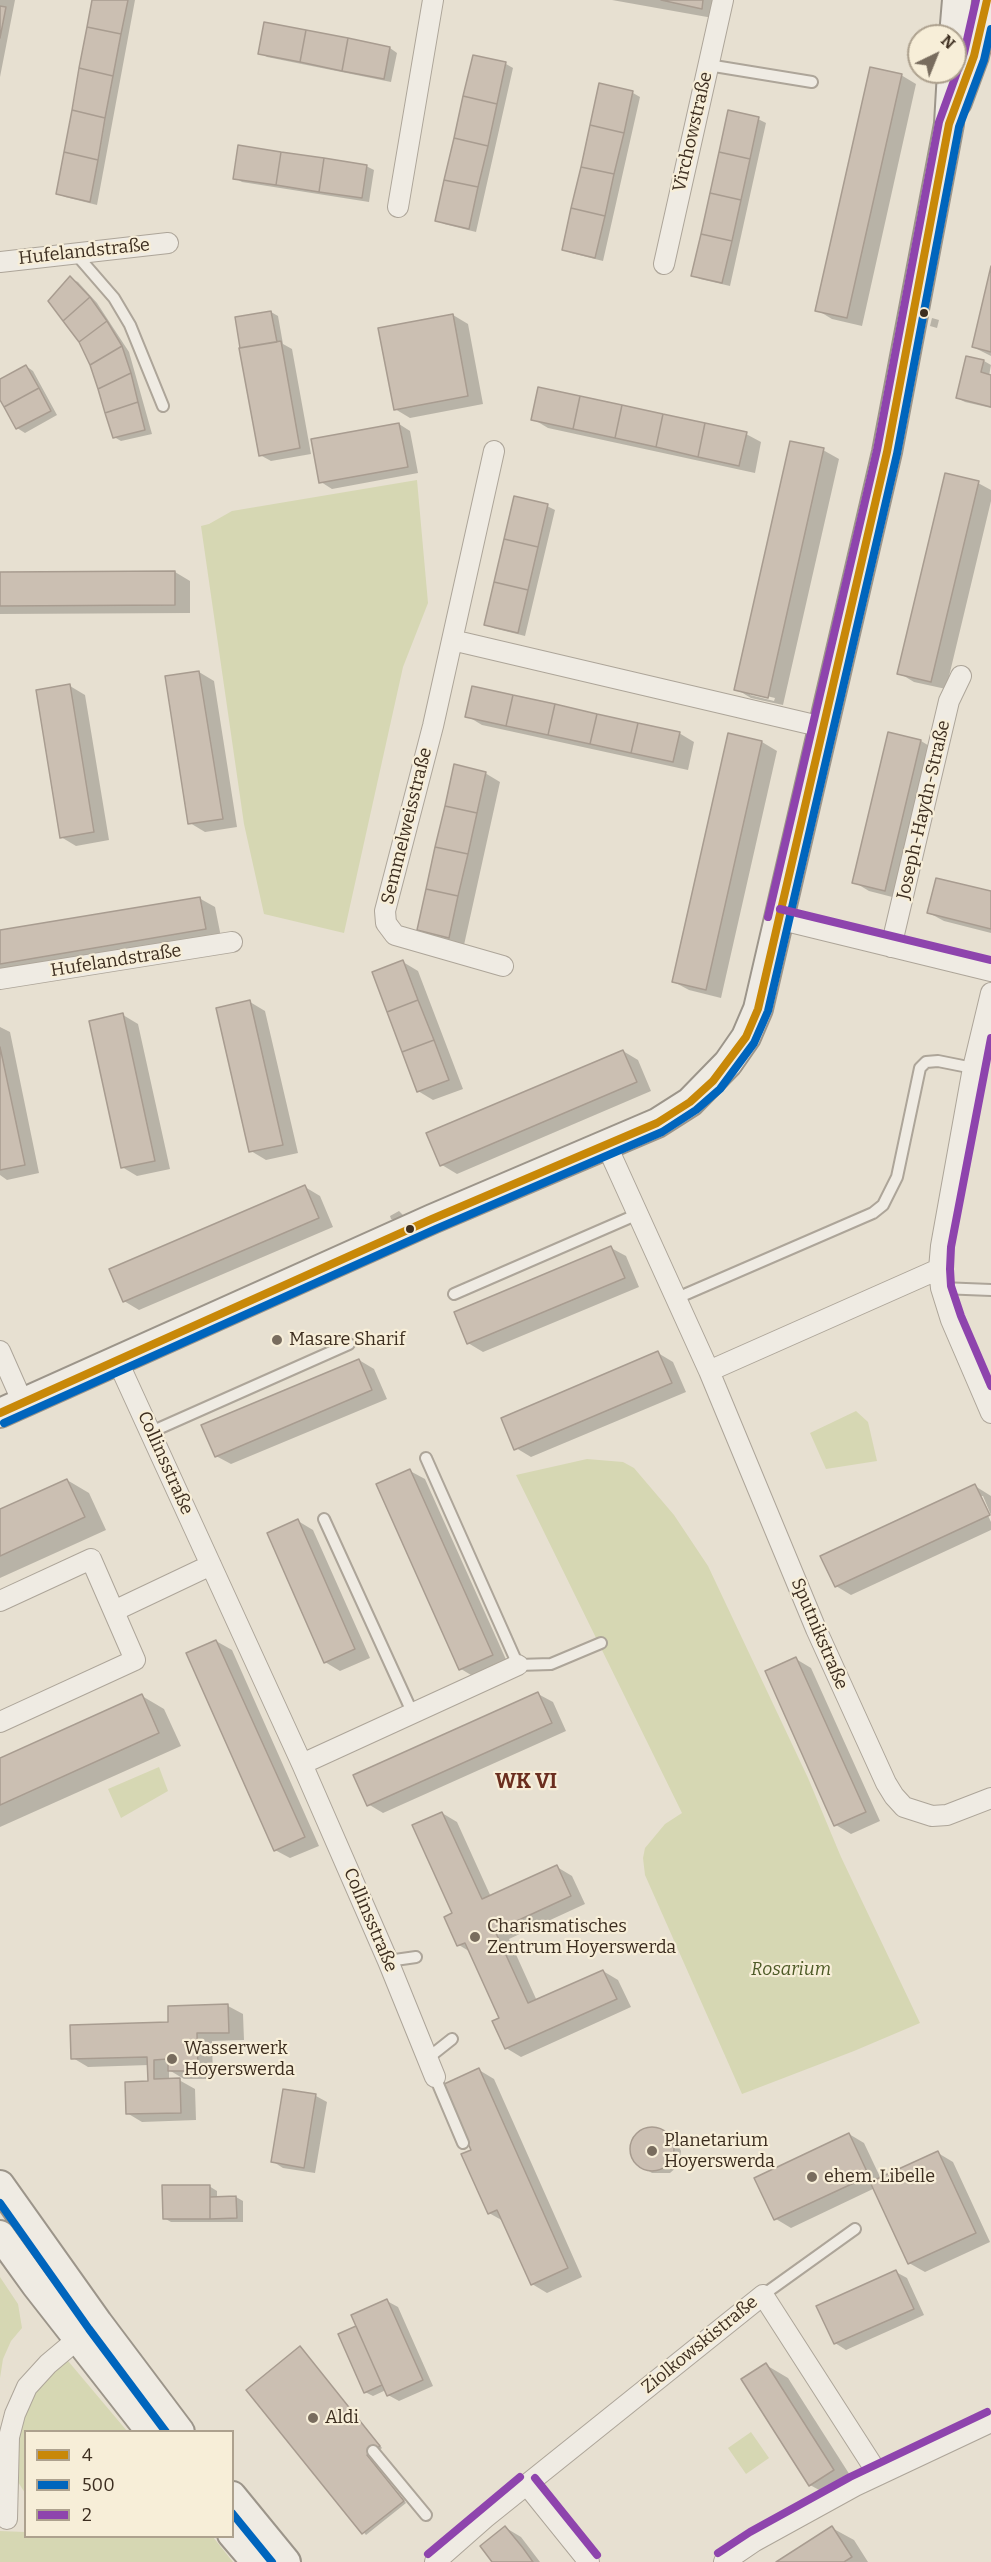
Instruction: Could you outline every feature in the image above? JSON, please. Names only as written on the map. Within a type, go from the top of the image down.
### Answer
[{"type":"street","points":[[398,207],[433,0]]},
{"type":"street","name":"Virchowstraße","points":[[664,264],[723,0]]},
{"type":"street","points":[[955,24],[957,0]]},
{"type":"street","points":[[949,123],[974,56],[987,0]]},
{"type":"street","points":[[0,1351],[11,1408],[118,1362],[407,1230],[657,1123],[690,1102],[728,1063],[746,1037],[758,1009],[887,452],[949,123],[951,84]]},
{"type":"street","name":"Hufelandstraße","points":[[0,262],[168,243]]},
{"type":"street","name":"Semmelweisstraße","points":[[494,451],[452,640],[385,911],[386,923],[395,935],[503,966]]},
{"type":"street","points":[[452,640],[823,728]]},
{"type":"street","name":"Joseph-Haydn-Straße","points":[[891,947],[949,701],[961,676]]},
{"type":"street","points":[[778,919],[991,971]]},
{"type":"street","name":"Hufelandstraße","points":[[0,979],[232,942]]},
{"type":"street","points":[[991,993],[973,1068],[941,1246],[940,1279],[951,1320],[991,1413]]},
{"type":"street","name":"Sputnikstraße","points":[[606,1144],[709,1371],[816,1629],[886,1783],[904,1807],[932,1816],[947,1815],[991,1798]]},
{"type":"street","points":[[709,1371],[940,1279]]},
{"type":"street","name":"Collinsstraße","points":[[118,1362],[302,1764],[388,1961],[435,2077]]},
{"type":"street","points":[[0,1601],[91,1559],[135,1660],[0,1722]]},
{"type":"street","points":[[114,1611],[211,1565]]},
{"type":"street","points":[[302,1764],[518,1665]]},
{"type":"street","points":[[0,2185],[150,2430]]},
{"type":"street","points":[[0,2235],[36,2285],[88,2331],[178,2430]]},
{"type":"street","name":"Ziolkowskistraße","points":[[435,2562],[527,2484],[763,2295],[878,2474]]},
{"type":"street","points":[[7,2519],[9,2437],[15,2414],[27,2387],[48,2364],[88,2331]]},
{"type":"street","points":[[724,2562],[755,2541],[878,2474],[991,2422]]},
{"type":"street","points":[[527,2484],[589,2562]]},
{"type":"street","points":[[234,2498],[286,2562]]},
{"type":"street","points":[[234,2536],[256,2562]]},
{"type":"lane","points":[[708,65],[812,82]]},
{"type":"lane","points":[[75,253],[114,298],[125,316],[163,406]]},
{"type":"lane","points":[[676,1298],[873,1213],[883,1204],[897,1177],[920,1068],[926,1062],[938,1061],[973,1068]]},
{"type":"lane","points":[[454,1294],[638,1214]]},
{"type":"lane","points":[[940,1279],[991,1290]]},
{"type":"lane","points":[[151,1432],[350,1344]]},
{"type":"lane","points":[[426,1458],[518,1665],[551,1664],[601,1643]]},
{"type":"lane","points":[[324,1519],[413,1714]]},
{"type":"lane","points":[[388,1961],[416,1957]]},
{"type":"lane","points":[[428,2058],[452,2039]]},
{"type":"lane","points":[[435,2077],[464,2143]]},
{"type":"lane","points":[[763,2295],[855,2229]]},
{"type":"lane","points":[[374,2451],[426,2515]]},
{"type":"green space","points":[[417,480],[428,603],[403,667],[344,933],[264,914],[244,824],[201,526],[232,511]]},
{"type":"green space","points":[[856,1411],[868,1422],[877,1461],[826,1469],[810,1433]]},
{"type":"green space","name":"Rosarium","points":[[587,1459],[623,1462],[634,1468],[674,1515],[708,1566],[808,1778],[841,1857],[920,2023],[742,2094],[645,1875],[643,1858],[645,1848],[665,1824],[682,1813],[516,1475]]},
{"type":"green space","points":[[159,1767],[168,1791],[121,1818],[108,1789]]},
{"type":"green space","points":[[0,2277],[18,2304],[22,2328],[11,2341],[3,2359],[0,2378]]},
{"type":"green space","points":[[63,2355],[126,2430],[24,2430],[24,2491],[13,2474],[13,2441],[37,2385]]},
{"type":"green space","points":[[751,2432],[769,2458],[746,2474],[728,2448]]},
{"type":"green space","points":[[0,2531],[24,2532],[24,2538],[214,2538],[233,2562],[0,2562]]},
{"type":"building","points":[[92,0],[128,0],[121,34],[87,27]]},
{"type":"building","points":[[661,0],[703,0],[702,9]]},
{"type":"building","points":[[0,6],[6,7],[0,38]]},
{"type":"building","points":[[264,22],[306,30],[300,62],[258,54]]},
{"type":"building","points":[[87,27],[121,34],[113,76],[79,68]]},
{"type":"building","points":[[306,30],[348,38],[342,71],[300,62]]},
{"type":"building","points":[[348,38],[390,47],[384,79],[342,71]]},
{"type":"building","points":[[473,55],[506,62],[497,104],[463,96]]},
{"type":"building","points":[[870,67],[902,74],[847,318],[815,311]]},
{"type":"building","points":[[79,68],[113,76],[105,118],[72,110]]},
{"type":"building","points":[[599,83],[633,91],[624,133],[590,125]]},
{"type":"building","points":[[463,96],[497,104],[488,146],[454,138]]},
{"type":"building","points":[[72,110],[105,118],[98,160],[64,152]]},
{"type":"building","points":[[728,110],[759,117],[750,159],[719,152]]},
{"type":"building","points":[[590,125],[624,133],[614,174],[581,167]]},
{"type":"building","points":[[454,138],[488,146],[478,187],[444,180]]},
{"type":"building","points":[[238,145],[281,152],[276,185],[233,179]]},
{"type":"building","points":[[64,152],[98,160],[90,202],[56,194]]},
{"type":"building","points":[[281,152],[324,158],[319,192],[276,185]]},
{"type":"building","points":[[719,152],[750,159],[741,200],[710,193]]},
{"type":"building","points":[[324,158],[367,165],[362,198],[319,192]]},
{"type":"building","points":[[581,167],[614,174],[605,216],[571,208]]},
{"type":"building","points":[[444,180],[478,187],[469,229],[435,221]]},
{"type":"building","points":[[710,193],[741,200],[732,241],[701,234]]},
{"type":"building","points":[[571,208],[605,216],[595,258],[562,250]]},
{"type":"building","points":[[701,234],[732,241],[722,283],[691,276]]},
{"type":"building","points":[[991,266],[991,352],[972,347]]},
{"type":"building","points":[[70,276],[90,297],[63,321],[48,301]]},
{"type":"building","points":[[90,297],[107,321],[79,342],[63,321]]},
{"type":"building","points":[[271,311],[277,342],[240,348],[235,317]]},
{"type":"building","points":[[453,314],[468,396],[394,410],[378,328]]},
{"type":"building","points":[[107,321],[122,346],[90,365],[79,342]]},
{"type":"building","points":[[281,341],[300,448],[259,456],[239,348]]},
{"type":"building","points":[[122,346],[131,373],[98,389],[90,365]]},
{"type":"building","points":[[966,356],[984,360],[981,372],[991,375],[991,407],[956,398]]},
{"type":"building","points":[[26,365],[39,388],[4,407],[0,400],[0,379]]},
{"type":"building","points":[[131,373],[138,402],[105,413],[98,389]]},
{"type":"building","points":[[538,387],[580,396],[573,429],[531,420]]},
{"type":"building","points":[[39,388],[51,411],[16,429],[4,407]]},
{"type":"building","points":[[580,396],[622,405],[615,438],[573,429]]},
{"type":"building","points":[[138,402],[145,430],[113,438],[105,413]]},
{"type":"building","points":[[622,405],[663,414],[656,447],[615,438]]},
{"type":"building","points":[[663,414],[705,423],[698,457],[656,447]]},
{"type":"building","points":[[399,423],[408,467],[319,483],[311,439]]},
{"type":"building","points":[[705,423],[747,432],[739,466],[698,457]]},
{"type":"building","points":[[790,441],[824,448],[768,698],[734,690]]},
{"type":"building","points":[[945,473],[979,481],[931,682],[897,674]]},
{"type":"building","points":[[514,496],[548,504],[538,547],[504,539]]},
{"type":"building","points":[[504,539],[538,547],[528,590],[494,582]]},
{"type":"building","points":[[175,571],[175,605],[0,606],[0,572]]},
{"type":"building","points":[[494,582],[528,590],[518,633],[484,625]]},
{"type":"building","points":[[199,671],[223,819],[188,824],[165,676]]},
{"type":"building","points":[[70,684],[94,832],[60,838],[36,690]]},
{"type":"building","points":[[472,686],[513,695],[506,726],[465,717]]},
{"type":"building","points":[[513,695],[555,704],[548,735],[506,726]]},
{"type":"building","points":[[555,704],[597,714],[590,744],[548,735]]},
{"type":"building","points":[[597,714],[638,723],[631,753],[590,744]]},
{"type":"building","points":[[638,723],[680,732],[673,762],[631,753]]},
{"type":"building","points":[[888,732],[921,740],[885,891],[852,883]]},
{"type":"building","points":[[728,733],[762,741],[706,990],[672,982]]},
{"type":"building","points":[[454,764],[486,772],[477,813],[445,806]]},
{"type":"building","points":[[445,806],[477,813],[468,854],[435,847]]},
{"type":"building","points":[[435,847],[468,854],[458,896],[426,889]]},
{"type":"building","points":[[936,878],[991,891],[991,929],[927,913]]},
{"type":"building","points":[[426,889],[458,896],[449,938],[417,930]]},
{"type":"building","points":[[200,897],[206,929],[0,964],[0,930]]},
{"type":"building","points":[[403,960],[418,1000],[387,1012],[372,972]]},
{"type":"building","points":[[250,1000],[283,1145],[249,1152],[216,1008]]},
{"type":"building","points":[[418,1000],[434,1040],[402,1052],[387,1012]]},
{"type":"building","points":[[123,1013],[155,1161],[121,1168],[89,1021]]},
{"type":"building","points":[[434,1040],[449,1080],[417,1092],[402,1052]]},
{"type":"building","points":[[0,1047],[25,1165],[0,1170]]},
{"type":"building","points":[[623,1050],[637,1082],[440,1166],[426,1133]]},
{"type":"building","points":[[305,1185],[319,1218],[123,1302],[109,1269]]},
{"type":"building","points":[[611,1246],[625,1278],[467,1344],[454,1312]]},
{"type":"building","points":[[658,1351],[672,1383],[514,1450],[501,1418]]},
{"type":"building","points":[[359,1359],[372,1390],[215,1457],[201,1425]]},
{"type":"building","points":[[410,1469],[493,1655],[459,1670],[376,1484]]},
{"type":"building","points":[[67,1479],[85,1517],[0,1556],[0,1509]]},
{"type":"building","points":[[975,1484],[990,1515],[835,1587],[820,1556]]},
{"type":"building","points":[[298,1519],[355,1649],[324,1663],[267,1533]]},
{"type":"building","points":[[216,1640],[305,1837],[274,1851],[186,1653]]},
{"type":"building","points":[[796,1657],[866,1812],[834,1826],[765,1671]]},
{"type":"building","points":[[538,1692],[552,1723],[367,1806],[353,1775]]},
{"type":"building","points":[[142,1694],[159,1733],[0,1805],[0,1758]]},
{"type":"building","name":"Charismatisches Zentrum Hoyerswerda","points":[[442,1812],[482,1899],[557,1865],[571,1896],[495,1931],[528,2003],[603,1970],[617,1999],[505,2049],[492,2021],[499,2018],[465,1943],[457,1946],[444,1917],[452,1913],[412,1825]]},
{"type":"building","name":"Wasserwerk Hoyerswerda","points":[[228,2004],[229,2033],[197,2033],[198,2071],[168,2071],[168,2059],[154,2060],[154,2079],[180,2078],[181,2113],[126,2114],[125,2082],[148,2081],[147,2057],[71,2059],[70,2025],[168,2022],[168,2006]]},
{"type":"building","points":[[479,2068],[568,2268],[531,2285],[497,2210],[488,2214],[461,2154],[471,2150],[442,2085]]},
{"type":"building","points":[[283,2089],[316,2094],[304,2168],[271,2162]]},
{"type":"building","name":"Planetarium Hoyerswerda","points":[[652,2127],[661,2128],[668,2133],[673,2140],[673,2158],[668,2165],[661,2170],[652,2171],[643,2170],[636,2165],[631,2158],[630,2149],[631,2140],[636,2133],[643,2128]]},
{"type":"building","name":"ehem. Libelle","points":[[849,2133],[869,2176],[774,2220],[754,2178]]},
{"type":"building","points":[[938,2151],[976,2233],[908,2264],[870,2182]]},
{"type":"building","points":[[162,2185],[210,2185],[210,2219],[163,2219]]},
{"type":"building","points":[[236,2196],[237,2218],[210,2219],[210,2197]]},
{"type":"building","points":[[896,2270],[914,2309],[834,2344],[816,2306]]},
{"type":"building","points":[[387,2299],[423,2380],[387,2396],[351,2315]]},
{"type":"building","points":[[356,2326],[382,2385],[364,2393],[338,2334]]},
{"type":"building","name":"Aldi","points":[[300,2346],[380,2446],[367,2455],[404,2501],[362,2534],[246,2390]]},
{"type":"building","points":[[766,2363],[834,2470],[809,2486],[741,2379]]},
{"type":"building","points":[[505,2526],[533,2562],[492,2562],[480,2546]]},
{"type":"building","points":[[832,2526],[852,2557],[844,2562],[776,2562]]},
{"type":"transit line","name":"2","points":[[768,917],[877,450],[939,122],[964,53],[976,0]]},
{"type":"transit line","name":"4","points":[[0,1413],[432,1219],[657,1123],[690,1102],[713,1081],[746,1037],[758,1009],[887,452],[949,124],[974,56],[987,0]]},
{"type":"transit line","name":"500","points":[[4,1423],[436,1229],[662,1132],[696,1110],[720,1089],[754,1043],[768,1011],[897,454],[959,127],[984,60],[991,29]]},
{"type":"transit line","name":"2","points":[[780,909],[991,960]]},
{"type":"transit line","name":"2","points":[[991,1038],[951,1247],[950,1269],[951,1286],[961,1316],[991,1386]]},
{"type":"transit line","name":"500","points":[[0,2203],[89,2329],[165,2430]]},
{"type":"transit line","name":"2","points":[[718,2553],[750,2532],[850,2477],[987,2412]]},
{"type":"transit line","name":"2","points":[[428,2554],[520,2477]]},
{"type":"transit line","name":"2","points":[[535,2478],[597,2555]]},
{"type":"transit line","name":"500","points":[[234,2515],[272,2562]]},
{"type":"place","name":"Masare Sharif","points":[[277,1340]]},
{"type":"place","name":"Charismatisches Zentrum Hoyerswerda","points":[[475,1937]]},
{"type":"place","name":"Wasserwerk Hoyerswerda","points":[[172,2059]]},
{"type":"place","name":"Planetarium Hoyerswerda","points":[[652,2151]]},
{"type":"place","name":"ehem. Libelle","points":[[812,2177]]},
{"type":"place","name":"Aldi","points":[[313,2418]]},
{"type":"district","name":"WK VI","points":[[526,1782]]}]
